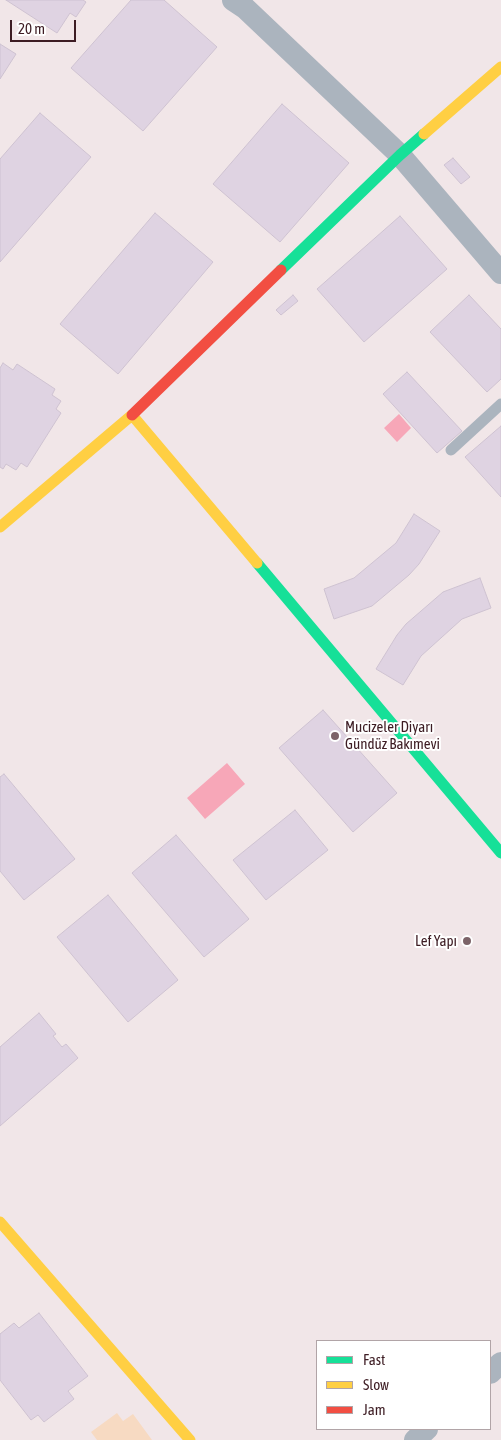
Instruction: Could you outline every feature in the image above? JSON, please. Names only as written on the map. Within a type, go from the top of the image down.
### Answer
[{"type":"street","points":[[233,0],[252,15],[400,155],[501,273]]},
{"type":"street","points":[[0,527],[132,414],[400,155],[501,67]]},
{"type":"street","points":[[132,414],[501,853]]},
{"type":"street","points":[[0,1222],[190,1440]]},
{"type":"street","points":[[491,1372],[501,1363]]},
{"type":"street","points":[[415,1440],[426,1430]]},
{"type":"lane","points":[[451,450],[501,404]]},
{"type":"shaded area","points":[[399,414],[411,428],[397,442],[384,428]]},
{"type":"shaded area","points":[[227,763],[245,784],[205,819],[187,798]]},
{"type":"shaded area","points":[[117,1413],[123,1421],[133,1414],[152,1440],[97,1440],[91,1432]]},
{"type":"building","points":[[6,0],[83,0],[86,2],[76,17],[70,13],[57,33]]},
{"type":"building","points":[[131,0],[164,0],[217,47],[143,131],[71,68]]},
{"type":"building","points":[[0,44],[16,54],[0,79]]},
{"type":"building","points":[[282,104],[349,163],[280,242],[213,184]]},
{"type":"building","points":[[40,113],[91,157],[0,262],[0,159]]},
{"type":"building","points":[[453,158],[470,177],[461,184],[444,165]]},
{"type":"building","points":[[155,213],[213,262],[118,374],[60,324]]},
{"type":"building","points":[[400,216],[447,269],[364,342],[317,289]]},
{"type":"building","points":[[293,295],[298,301],[281,315],[276,310]]},
{"type":"building","points":[[469,295],[501,329],[501,379],[487,392],[430,332]]},
{"type":"building","points":[[3,363],[13,370],[17,364],[55,389],[52,395],[61,401],[56,409],[61,413],[27,467],[21,463],[16,470],[6,464],[3,469],[0,467],[0,368]]},
{"type":"building","points":[[407,372],[462,431],[437,453],[383,394]]},
{"type":"building","points":[[501,426],[501,497],[465,457]]},
{"type":"building","points":[[414,514],[440,531],[419,564],[409,575],[372,606],[334,619],[324,589],[354,578],[396,543]]},
{"type":"building","points":[[480,578],[491,608],[462,619],[421,656],[403,685],[376,669],[406,624],[443,592]]},
{"type":"building","points":[[323,710],[397,793],[353,832],[279,748]]},
{"type":"building","points":[[4,774],[75,859],[24,900],[0,871],[0,777]]},
{"type":"building","points":[[295,810],[328,850],[266,900],[233,860]]},
{"type":"building","points":[[176,835],[249,919],[204,957],[132,873]]},
{"type":"building","points":[[108,895],[178,980],[128,1022],[57,937]]},
{"type":"building","points":[[39,1013],[56,1034],[53,1036],[62,1047],[66,1044],[78,1058],[0,1126],[0,1047]]},
{"type":"building","points":[[39,1313],[88,1376],[68,1391],[74,1399],[44,1422],[38,1415],[31,1420],[0,1380],[0,1334],[14,1323],[19,1328]]},
{"type":"traffic: fast","points":[[281,270],[424,134]]},
{"type":"traffic: fast","points":[[257,563],[501,853]]},
{"type":"traffic: slow","points":[[424,134],[501,67]]},
{"type":"traffic: slow","points":[[0,527],[132,415],[257,563]]},
{"type":"traffic: slow","points":[[0,1222],[190,1440]]},
{"type":"traffic: jam","points":[[132,415],[281,270]]},
{"type":"place","name":"Mucizeler Diyarı Gündüz Bakımevi","points":[[335,736]]},
{"type":"place","name":"Lef Yapı","points":[[467,941]]}]
